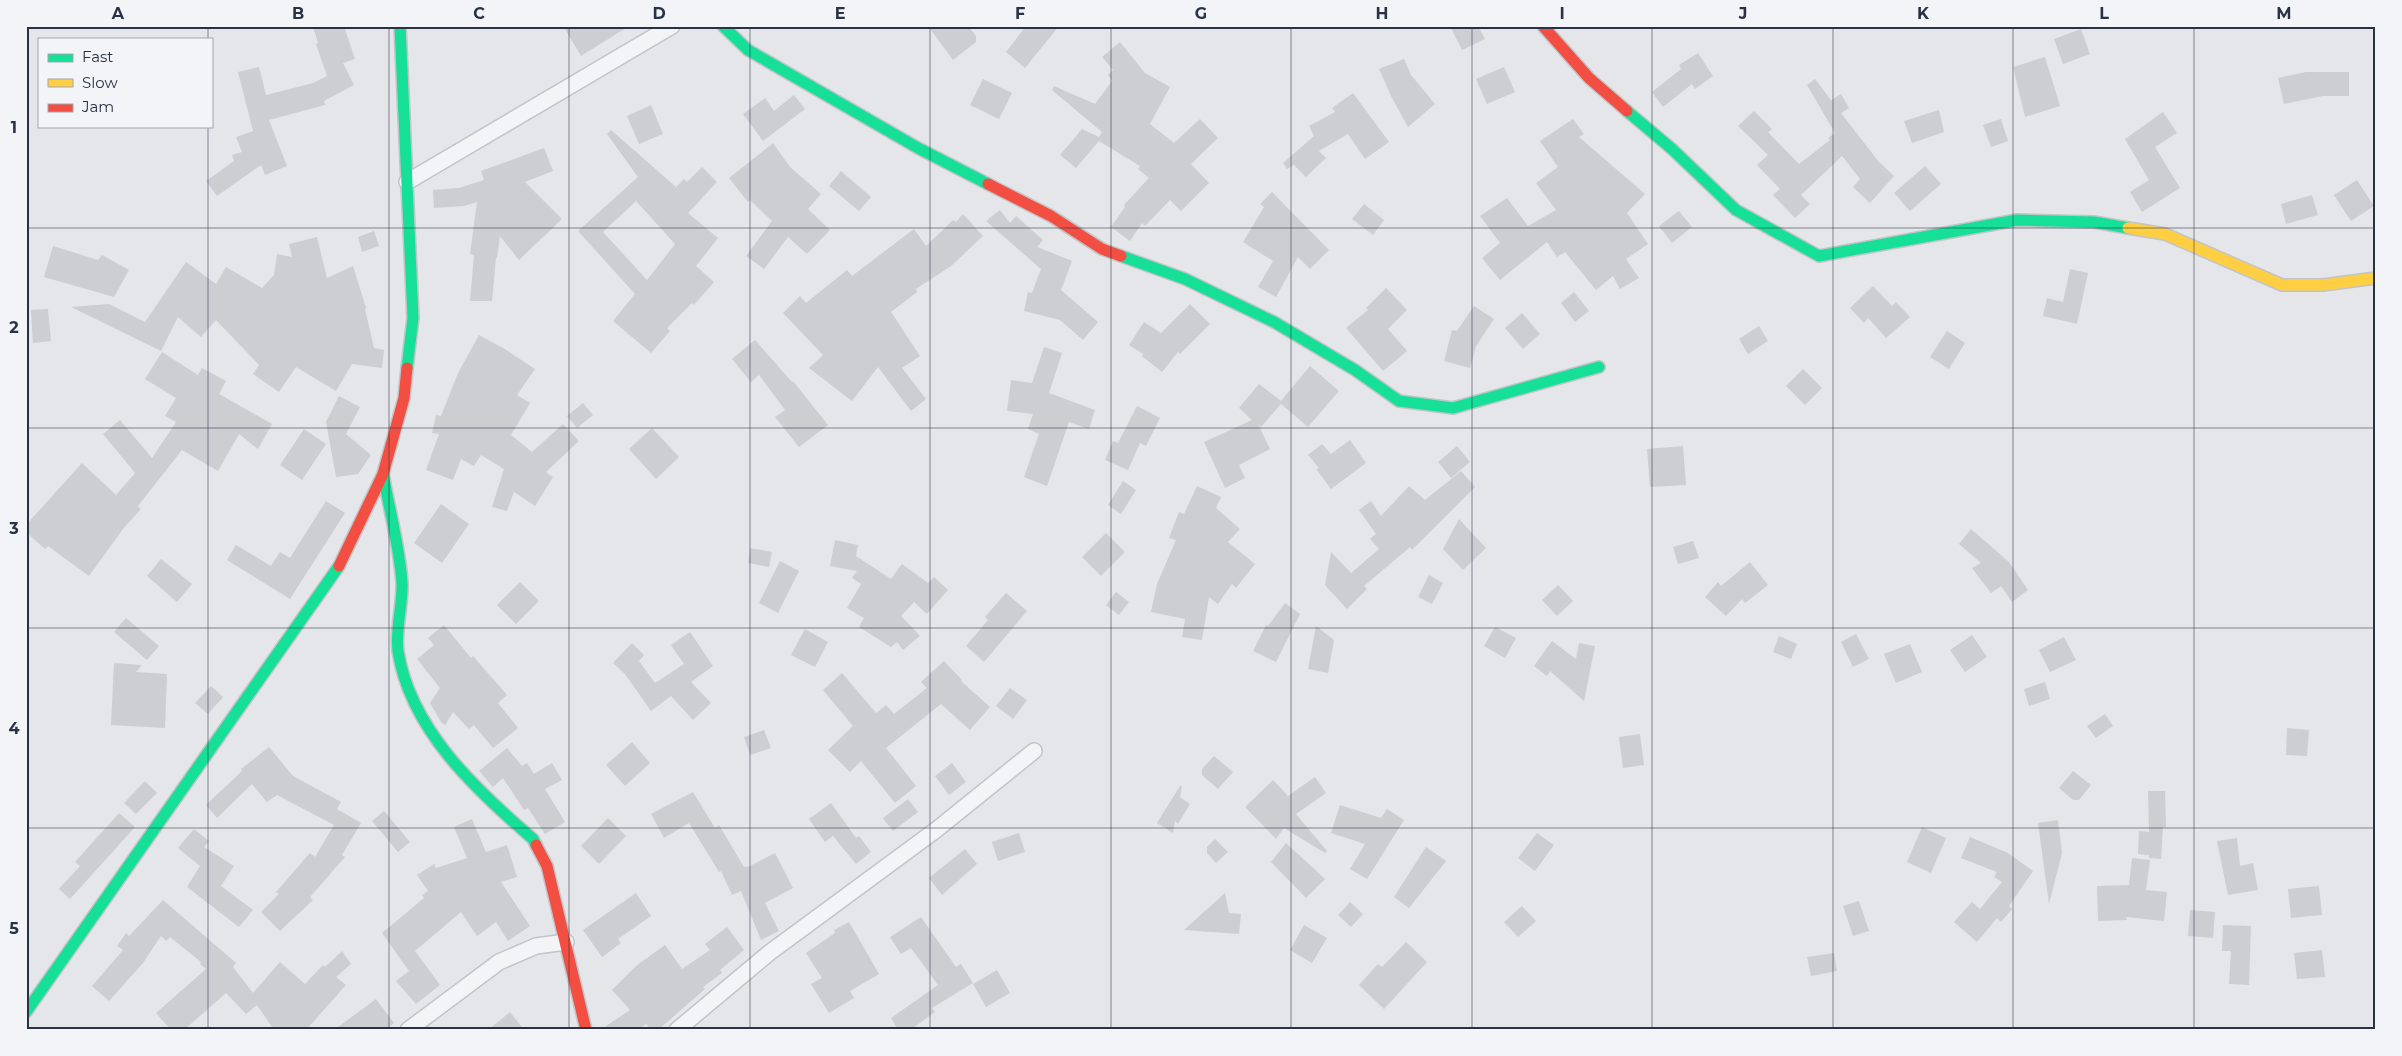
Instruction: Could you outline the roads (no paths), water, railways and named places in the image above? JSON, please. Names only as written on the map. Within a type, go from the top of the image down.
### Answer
[{"type":"main road","points":[[26,1012],[342,562],[383,474],[404,398],[413,318],[400,26]]},
{"type":"main road","points":[[723,26],[748,50],[918,148],[1051,216],[1102,249],[1185,279],[1274,322],[1355,370],[1399,401],[1453,408],[1599,367]]},
{"type":"main road","points":[[1543,26],[1589,78],[1672,149],[1736,210],[1819,256],[2017,220],[2094,222],[2165,234],[2282,285],[2323,285],[2376,278]]},
{"type":"main road","points":[[383,474],[402,583],[398,650],[409,692],[438,742],[490,801],[533,839],[547,866],[586,1030]]},
{"type":"street","points":[[407,182],[672,26]]},
{"type":"street","points":[[677,1030],[769,953],[936,830],[1034,751]]},
{"type":"street","points":[[408,1030],[499,962],[536,946],[566,942]]}]
